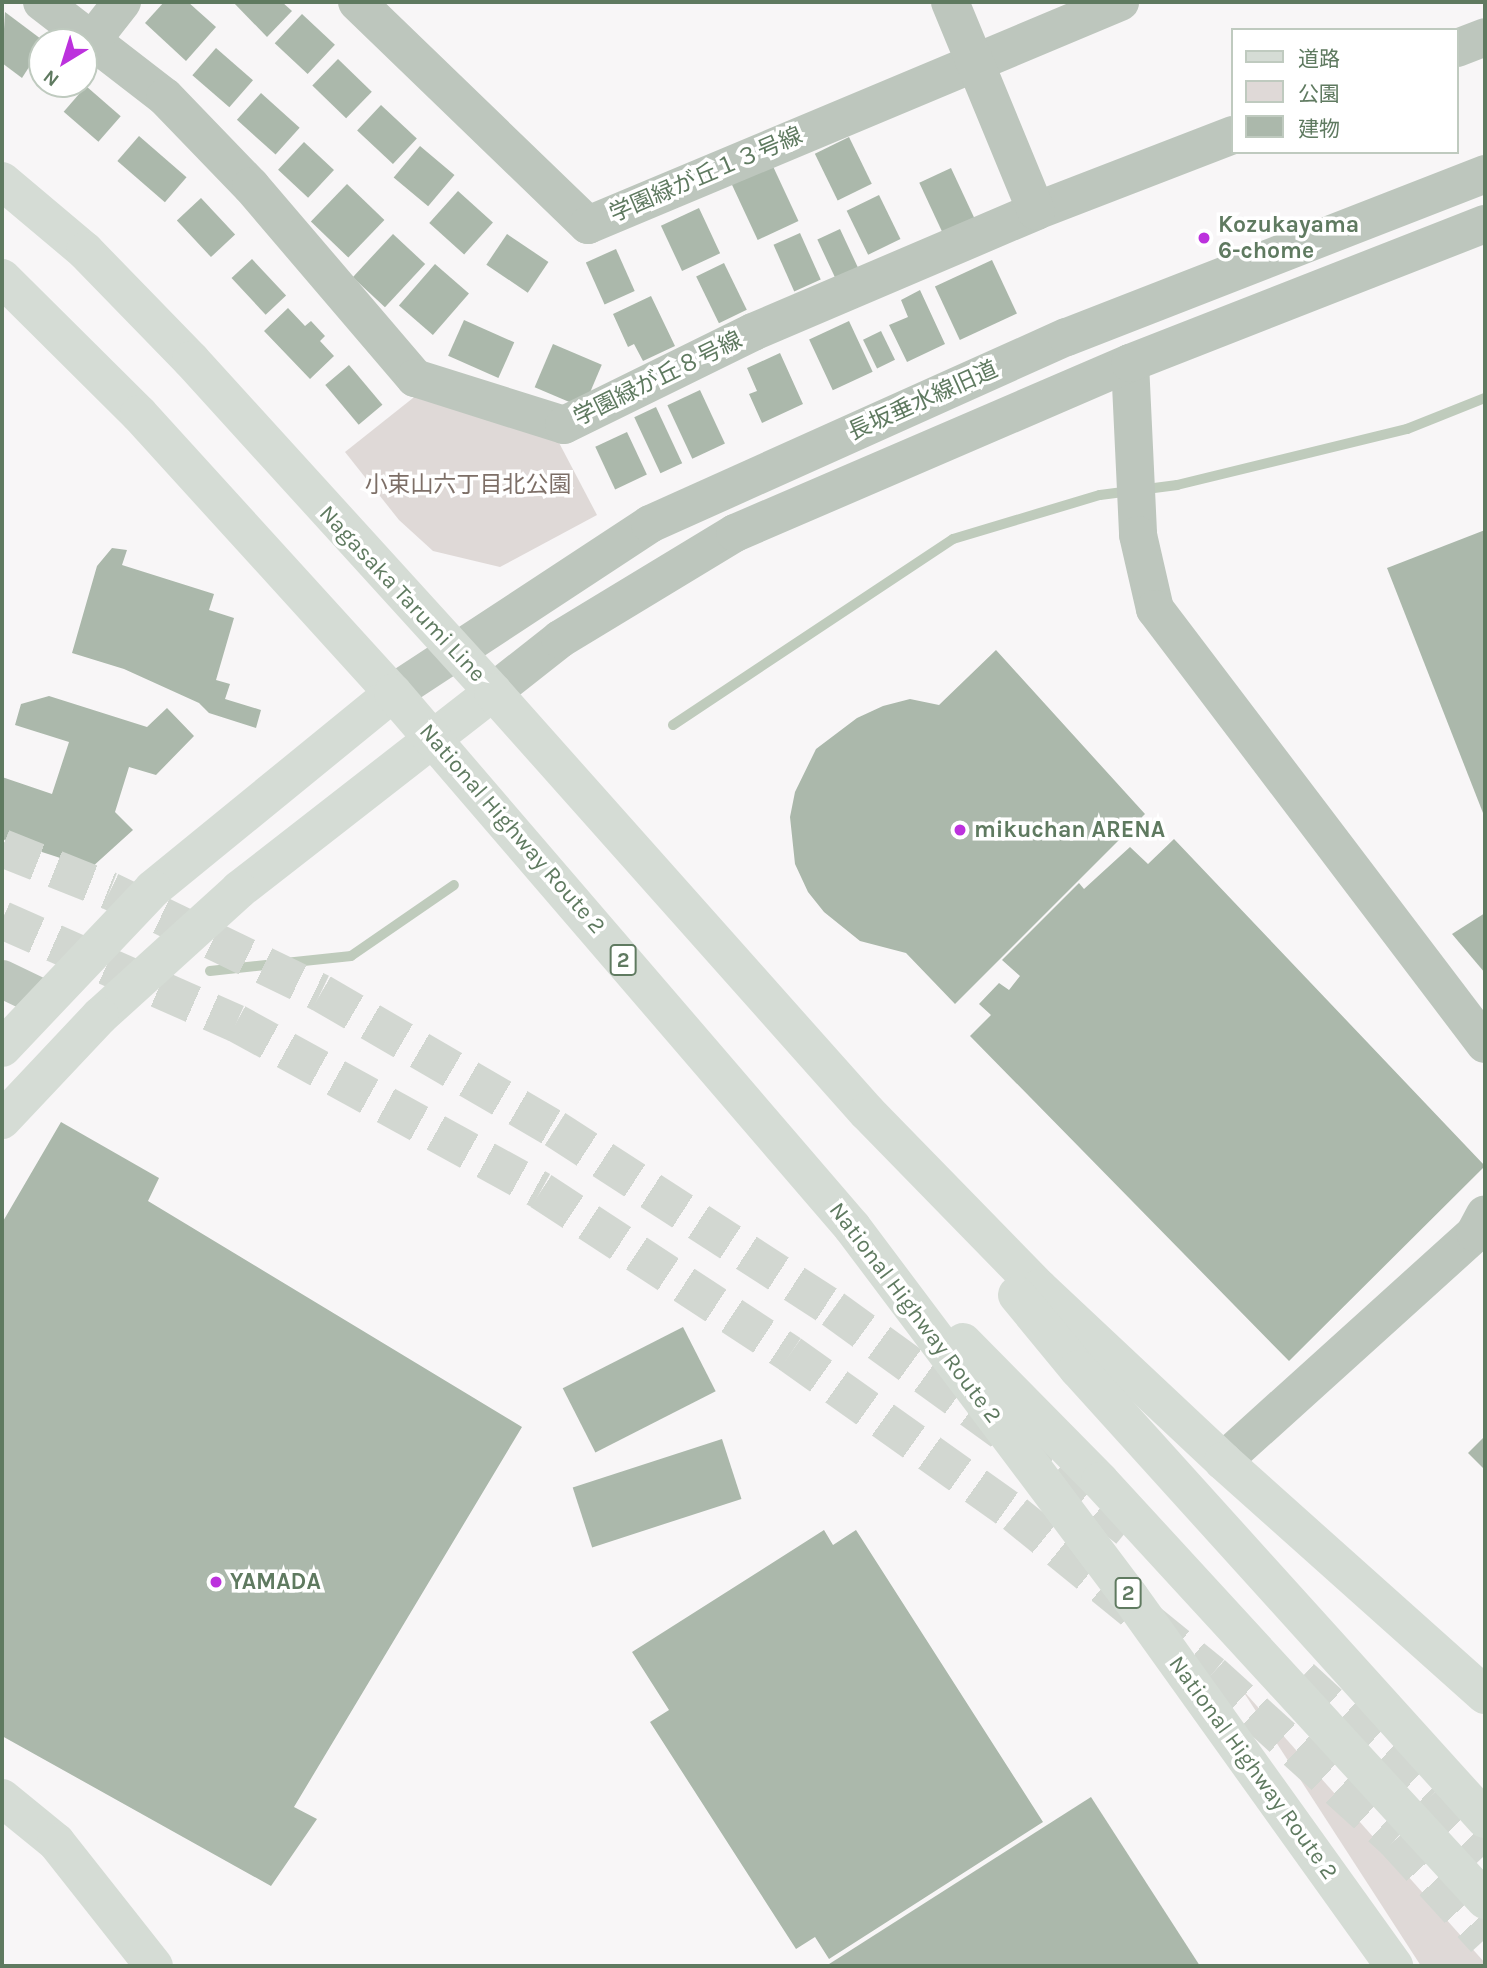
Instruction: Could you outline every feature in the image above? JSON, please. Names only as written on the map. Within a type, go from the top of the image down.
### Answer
[{"type":"main road","name":"Nagasaka Tarumi Line","points":[[2,181],[85,251],[191,360],[493,692],[433,736],[239,890],[100,1016],[2,1120]]},
{"type":"main road","points":[[2,278],[139,414],[393,693],[153,889],[2,1048]]},
{"type":"main road","points":[[493,692],[867,1112],[1078,1369],[1485,1819]]},
{"type":"main road","name":"National Highway Route 2","points":[[393,693],[433,736],[852,1227],[1130,1597],[1394,1966]]},
{"type":"main road","points":[[867,1112],[1039,1288],[1223,1461],[1485,1695]]},
{"type":"main road","points":[[852,1227],[1100,1481],[1485,1900]]},
{"type":"main road","points":[[2,1798],[56,1842],[154,1966]]},
{"type":"street","name":"学園緑が丘８号線","points":[[42,2],[78,28]]},
{"type":"street","points":[[98,33],[122,2]]},
{"type":"street","name":"学園緑が丘１３号線","points":[[357,2],[588,225],[1120,2]]},
{"type":"street","points":[[950,2],[977,60],[1036,211]]},
{"type":"street","points":[[1459,47],[1485,37]]},
{"type":"street","name":"学園緑が丘８号線","points":[[98,43],[165,97],[251,186],[415,378],[564,425],[753,332],[1036,211],[1232,135]]},
{"type":"street","name":"長坂垂水線旧道","points":[[393,693],[453,651],[650,524],[1067,337],[1485,174]]},
{"type":"street","name":"長坂垂水線旧道","points":[[493,692],[561,639],[735,533],[1130,363],[1485,225]]},
{"type":"street","points":[[1130,363],[1138,535],[1155,609],[1485,1044]]},
{"type":"street","points":[[2,979],[46,1000]]},
{"type":"street","points":[[1223,1461],[1475,1233],[1485,1214]]},
{"type":"green space","name":"小束山六丁目北公園","points":[[418,394],[556,437],[597,515],[500,567],[433,551],[399,520],[345,452]]},
{"type":"green space","points":[[1241,1688],[1485,1963],[1485,1966],[1421,1966]]},
{"type":"building","points":[[164,2],[188,2],[216,27],[186,61],[145,23]]},
{"type":"building","points":[[233,2],[282,2],[292,11],[267,37]]},
{"type":"building","points":[[5,12],[28,29],[28,69],[22,78],[2,63]]},
{"type":"building","points":[[302,14],[335,45],[308,74],[275,43]]},
{"type":"building","points":[[216,48],[253,80],[229,107],[192,75]]},
{"type":"building","points":[[338,59],[372,92],[346,118],[312,86]]},
{"type":"building","points":[[261,93],[300,128],[276,155],[237,120]]},
{"type":"building","points":[[98,96],[121,116],[98,142],[64,112],[76,98]]},
{"type":"building","points":[[381,105],[417,138],[393,164],[357,131]]},
{"type":"building","points":[[139,136],[187,177],[165,202],[117,161]]},
{"type":"building","points":[[849,137],[872,184],[838,200],[815,154]]},
{"type":"building","points":[[304,142],[334,170],[308,198],[278,170]]},
{"type":"building","points":[[420,146],[454,175],[428,206],[394,177]]},
{"type":"building","points":[[771,162],[798,221],[758,240],[730,181]]},
{"type":"building","points":[[951,168],[975,219],[943,234],[919,183]]},
{"type":"building","points":[[347,184],[384,220],[348,258],[311,221]]},
{"type":"building","points":[[458,191],[493,222],[464,254],[429,223]]},
{"type":"building","points":[[879,195],[900,239],[868,255],[847,211]]},
{"type":"building","points":[[201,198],[235,235],[211,257],[177,221]]},
{"type":"building","points":[[699,208],[720,253],[682,271],[661,226]]},
{"type":"building","points":[[840,229],[858,268],[836,279],[817,240]]},
{"type":"building","points":[[800,233],[821,280],[794,291],[774,245]]},
{"type":"building","points":[[393,234],[425,264],[385,307],[353,277]]},
{"type":"building","points":[[507,234],[548,262],[528,293],[486,265]]},
{"type":"building","points":[[616,249],[635,291],[605,304],[586,262]]},
{"type":"building","points":[[252,259],[286,296],[266,315],[232,278]]},
{"type":"building","points":[[992,260],[1017,313],[960,340],[935,287]]},
{"type":"building","points":[[724,263],[747,310],[719,323],[696,277]]},
{"type":"building","points":[[435,264],[469,294],[433,335],[399,306]]},
{"type":"building","points":[[920,290],[945,344],[907,362],[889,325],[908,317],[901,300]]},
{"type":"building","points":[[651,296],[675,346],[643,361],[634,344],[628,347],[613,314]]},
{"type":"building","points":[[288,308],[305,326],[311,321],[325,336],[320,341],[334,356],[310,379],[264,331]]},
{"type":"building","points":[[464,320],[514,342],[498,378],[448,356]]},
{"type":"building","points":[[849,321],[873,372],[833,390],[809,340]]},
{"type":"building","points":[[881,331],[895,360],[877,369],[863,340]]},
{"type":"building","points":[[553,344],[602,365],[583,408],[535,387]]},
{"type":"building","points":[[780,353],[803,404],[762,423],[749,394],[757,391],[747,368]]},
{"type":"building","points":[[349,365],[382,405],[359,425],[325,385]]},
{"type":"building","points":[[700,390],[725,443],[692,459],[667,405]]},
{"type":"building","points":[[656,407],[682,463],[660,473],[634,417]]},
{"type":"building","points":[[627,432],[647,475],[615,489],[595,447]]},
{"type":"building","points":[[1485,530],[1485,812],[1483,813],[1387,568]]},
{"type":"building","points":[[112,548],[127,550],[122,565],[214,594],[209,610],[234,618],[216,680],[230,684],[225,699],[261,710],[256,728],[209,713],[199,703],[124,669],[72,653],[97,566]]},
{"type":"building","name":"mikuchan ARENA","points":[[996,650],[1145,814],[955,1004],[906,953],[860,941],[824,912],[808,892],[795,864],[790,817],[795,792],[816,749],[857,718],[883,706],[910,699],[939,705]]},
{"type":"building","points":[[49,696],[147,727],[167,708],[194,736],[156,775],[129,767],[115,812],[133,830],[91,868],[2,839],[2,777],[52,794],[69,742],[15,725],[21,704]]},
{"type":"building","points":[[1174,839],[1485,1166],[1289,1361],[970,1036],[991,1015],[979,1004],[999,983],[1009,990],[1020,976],[1002,960],[1079,883],[1084,889],[1130,847],[1148,864]]},
{"type":"building","points":[[1485,913],[1485,973],[1452,934]]},
{"type":"building","name":"YAMADA","points":[[61,1122],[159,1178],[148,1201],[522,1427],[294,1807],[317,1819],[271,1886],[2,1736],[2,1223]]},
{"type":"building","points":[[683,1327],[716,1391],[595,1452],[563,1388]]},
{"type":"building","points":[[1485,1436],[1485,1470],[1468,1453]]},
{"type":"building","points":[[722,1439],[741,1499],[592,1547],[573,1488]]},
{"type":"building","points":[[824,1530],[833,1545],[856,1530],[1043,1822],[829,1959],[815,1937],[796,1949],[650,1722],[669,1710],[632,1652]]},
{"type":"building","points":[[1091,1797],[1200,1966],[826,1966]]},
{"type":"waterway","points":[[673,725],[953,539],[1100,495],[1177,485],[1407,429],[1485,398]]},
{"type":"waterway","points":[[210,971],[351,956],[454,885]]},
{"type":"tunnel","points":[[2,848],[110,891],[321,993],[555,1129],[833,1309],[1057,1471],[1128,1529]]},
{"type":"tunnel","points":[[2,920],[236,1023],[541,1191],[790,1354],[1015,1514],[1212,1674],[1395,1840],[1485,1939]]},
{"type":"tunnel","points":[[1301,1678],[1430,1797],[1485,1855]]},
{"type":"place","name":"Kozukayama 6-chome","points":[[1204,238]]},
{"type":"place","name":"mikuchan ARENA","points":[[960,830]]},
{"type":"place","name":"YAMADA","points":[[216,1582]]}]
